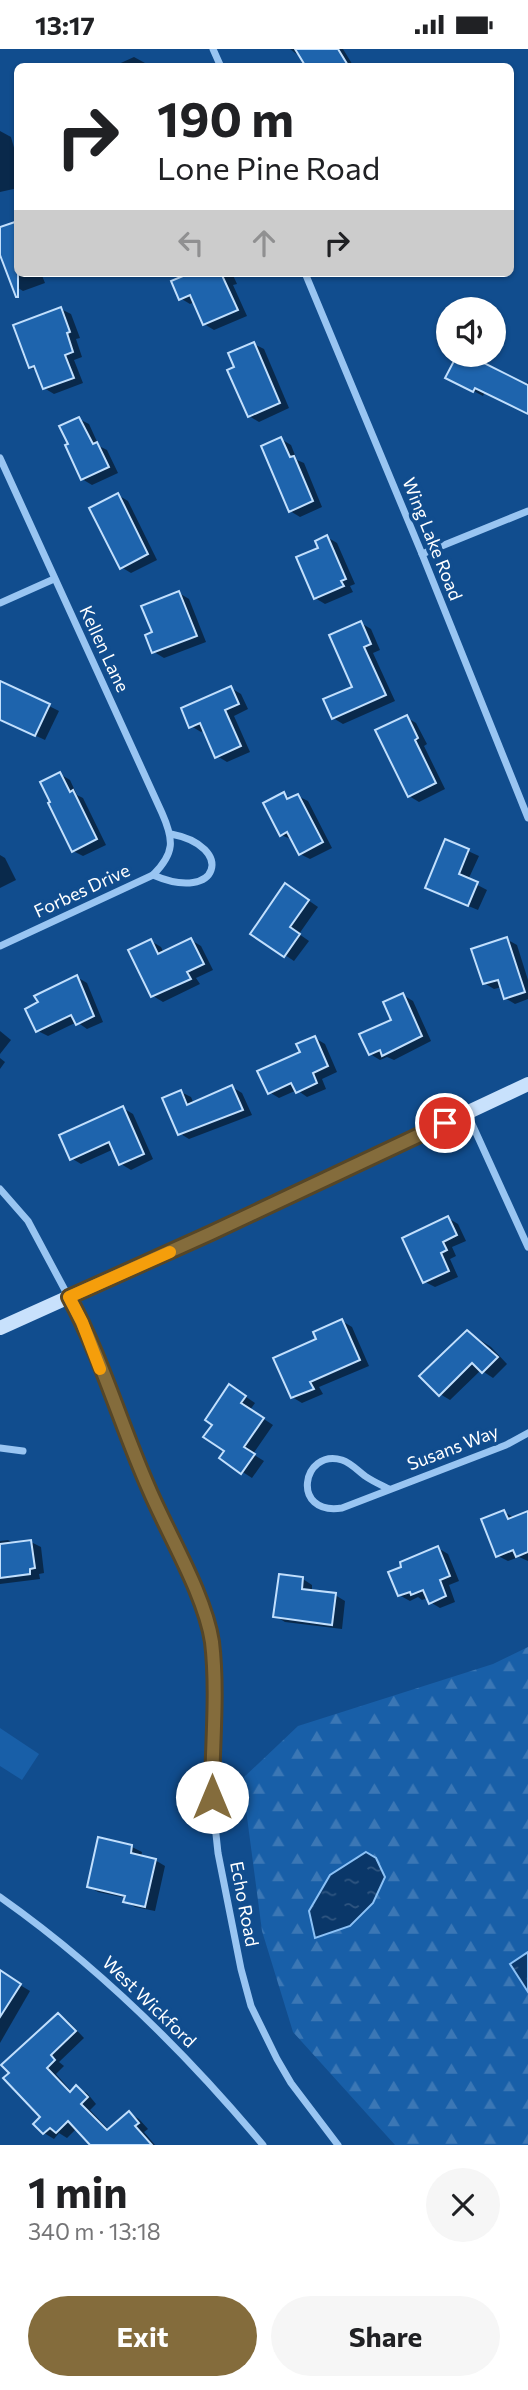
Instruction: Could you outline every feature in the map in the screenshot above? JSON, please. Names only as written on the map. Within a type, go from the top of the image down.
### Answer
[{"type":"street","name":"Wing Lake Road","points":[[307,277],[528,818]]},
{"type":"street","name":"Kellen Lane","points":[[0,458],[171,834]]},
{"type":"street","points":[[422,554],[528,511]]},
{"type":"street","points":[[0,603],[54,579]]},
{"type":"street","points":[[153,875],[188,885],[197,883],[208,875],[212,865],[211,856],[205,849],[171,834]]},
{"type":"street","name":"Forbes Drive","points":[[0,946],[153,875],[169,854],[171,834]]},
{"type":"street","points":[[0,1328],[211,1233],[528,1084]]},
{"type":"street","points":[[467,1113],[528,1247]]},
{"type":"street","name":"Echo Road","points":[[0,1189],[28,1221],[82,1322],[149,1490],[199,1598],[211,1640],[212,1797],[218,1853],[227,1908],[251,2006],[286,2075],[338,2145]]},
{"type":"street","name":"Susans Way","points":[[389,1489],[365,1476],[346,1461],[333,1458],[312,1469],[307,1478],[307,1486],[315,1504],[330,1510],[342,1508],[506,1445],[528,1433]]},
{"type":"street","points":[[0,1448],[23,1451]]},
{"type":"street","name":"West Wickford","points":[[0,1897],[62,1944],[132,2006],[183,2056],[263,2145]]},
{"type":"green space","points":[[528,1647],[528,2145],[395,2145],[293,2032],[262,1931],[242,1779],[298,1726],[493,1664]]},
{"type":"green space","points":[[0,1728],[39,1754],[22,1780],[0,1766]]},
{"type":"water","points":[[366,1852],[376,1858],[385,1877],[373,1903],[350,1926],[315,1938],[309,1911],[330,1875]]},
{"type":"water","points":[[528,1952],[528,1992],[510,1964]]},
{"type":"building","points":[[295,49],[338,49],[347,63],[304,63]]},
{"type":"building","points":[[14,222],[14,277],[18,277],[18,297],[0,255],[0,227]]},
{"type":"building","points":[[180,277],[223,277],[238,310],[203,325],[190,295],[179,300],[171,281]]},
{"type":"building","points":[[61,307],[70,332],[67,333],[73,352],[65,355],[74,378],[43,389],[34,366],[29,368],[13,325]]},
{"type":"building","points":[[254,342],[280,403],[248,417],[227,370],[234,367],[228,353]]},
{"type":"building","points":[[451,367],[492,367],[528,385],[528,414],[475,388],[473,392],[445,378]]},
{"type":"building","points":[[79,417],[93,444],[97,442],[109,467],[81,480],[59,426]]},
{"type":"building","points":[[281,437],[290,457],[294,456],[313,501],[289,512],[261,446]]},
{"type":"building","points":[[118,493],[148,554],[120,569],[89,508]]},
{"type":"building","points":[[327,535],[346,579],[341,581],[344,586],[314,599],[296,557],[318,548],[315,541]]},
{"type":"building","points":[[179,591],[197,636],[152,653],[145,635],[152,632],[141,606]]},
{"type":"building","points":[[361,621],[371,644],[364,647],[386,695],[332,719],[323,699],[352,687],[329,635]]},
{"type":"building","points":[[0,681],[50,704],[35,736],[0,720]]},
{"type":"building","points":[[231,686],[239,704],[225,710],[241,746],[215,758],[200,723],[189,728],[181,708]]},
{"type":"building","points":[[407,715],[418,738],[415,740],[436,783],[408,797],[375,730]]},
{"type":"building","points":[[60,772],[70,792],[73,790],[97,839],[72,852],[40,782]]},
{"type":"building","points":[[284,792],[287,799],[298,794],[323,842],[299,855],[287,832],[280,836],[263,803]]},
{"type":"building","points":[[445,839],[469,849],[459,874],[478,882],[468,906],[425,888]]},
{"type":"building","points":[[285,883],[309,900],[290,927],[300,934],[284,957],[250,934]]},
{"type":"building","points":[[507,937],[525,992],[504,999],[498,980],[483,984],[471,949]]},
{"type":"building","points":[[191,938],[204,964],[187,972],[191,979],[151,997],[128,950],[151,939],[158,954]]},
{"type":"building","points":[[77,975],[94,1016],[76,1025],[71,1015],[36,1032],[25,1009],[38,1002],[34,996]]},
{"type":"building","points":[[403,993],[422,1036],[382,1056],[380,1050],[369,1055],[359,1034],[391,1020],[383,1002]]},
{"type":"building","points":[[315,1036],[328,1066],[313,1073],[317,1083],[296,1093],[291,1083],[268,1094],[257,1071],[300,1052],[296,1044]]},
{"type":"building","points":[[232,1085],[243,1110],[178,1135],[162,1098],[181,1090],[187,1105]]},
{"type":"building","points":[[123,1106],[144,1154],[119,1165],[109,1142],[70,1160],[59,1135]]},
{"type":"building","points":[[448,1216],[457,1235],[443,1242],[447,1250],[441,1253],[449,1271],[423,1283],[402,1238]]},
{"type":"building","points":[[342,1319],[360,1360],[310,1382],[314,1389],[291,1398],[273,1358],[316,1339],[313,1332]]},
{"type":"building","points":[[467,1330],[498,1357],[482,1373],[472,1363],[439,1396],[419,1376]]},
{"type":"building","points":[[229,1384],[246,1396],[241,1403],[264,1418],[244,1447],[255,1454],[241,1474],[219,1458],[224,1451],[203,1437],[212,1425],[205,1420]]},
{"type":"building","points":[[504,1510],[508,1519],[528,1511],[528,1552],[516,1557],[513,1550],[496,1557],[481,1519]]},
{"type":"building","points":[[31,1540],[35,1568],[30,1569],[30,1574],[0,1578],[0,1544]]},
{"type":"building","points":[[438,1546],[450,1576],[440,1580],[446,1596],[429,1604],[423,1590],[398,1596],[388,1572],[401,1567],[400,1562]]},
{"type":"building","points":[[279,1574],[303,1577],[302,1589],[336,1593],[332,1625],[273,1617]]},
{"type":"building","points":[[98,1837],[132,1845],[131,1853],[156,1859],[145,1907],[123,1902],[125,1896],[87,1887]]},
{"type":"building","points":[[0,1970],[21,1984],[0,2017]]},
{"type":"building","points":[[58,2013],[76,2031],[51,2055],[55,2060],[47,2068],[70,2092],[76,2085],[88,2097],[81,2104],[107,2130],[129,2111],[139,2123],[135,2126],[152,2145],[90,2145],[68,2121],[56,2133],[50,2128],[43,2134],[33,2124],[40,2117],[3,2078],[9,2073],[1,2065]]},
{"type":"slow traffic","points":[[100,1369],[69,1297],[170,1252]]},
{"type":"route","points":[[212,1797],[213,1667],[206,1621],[199,1598],[120,1422],[88,1335],[69,1297],[445,1123]]}]
